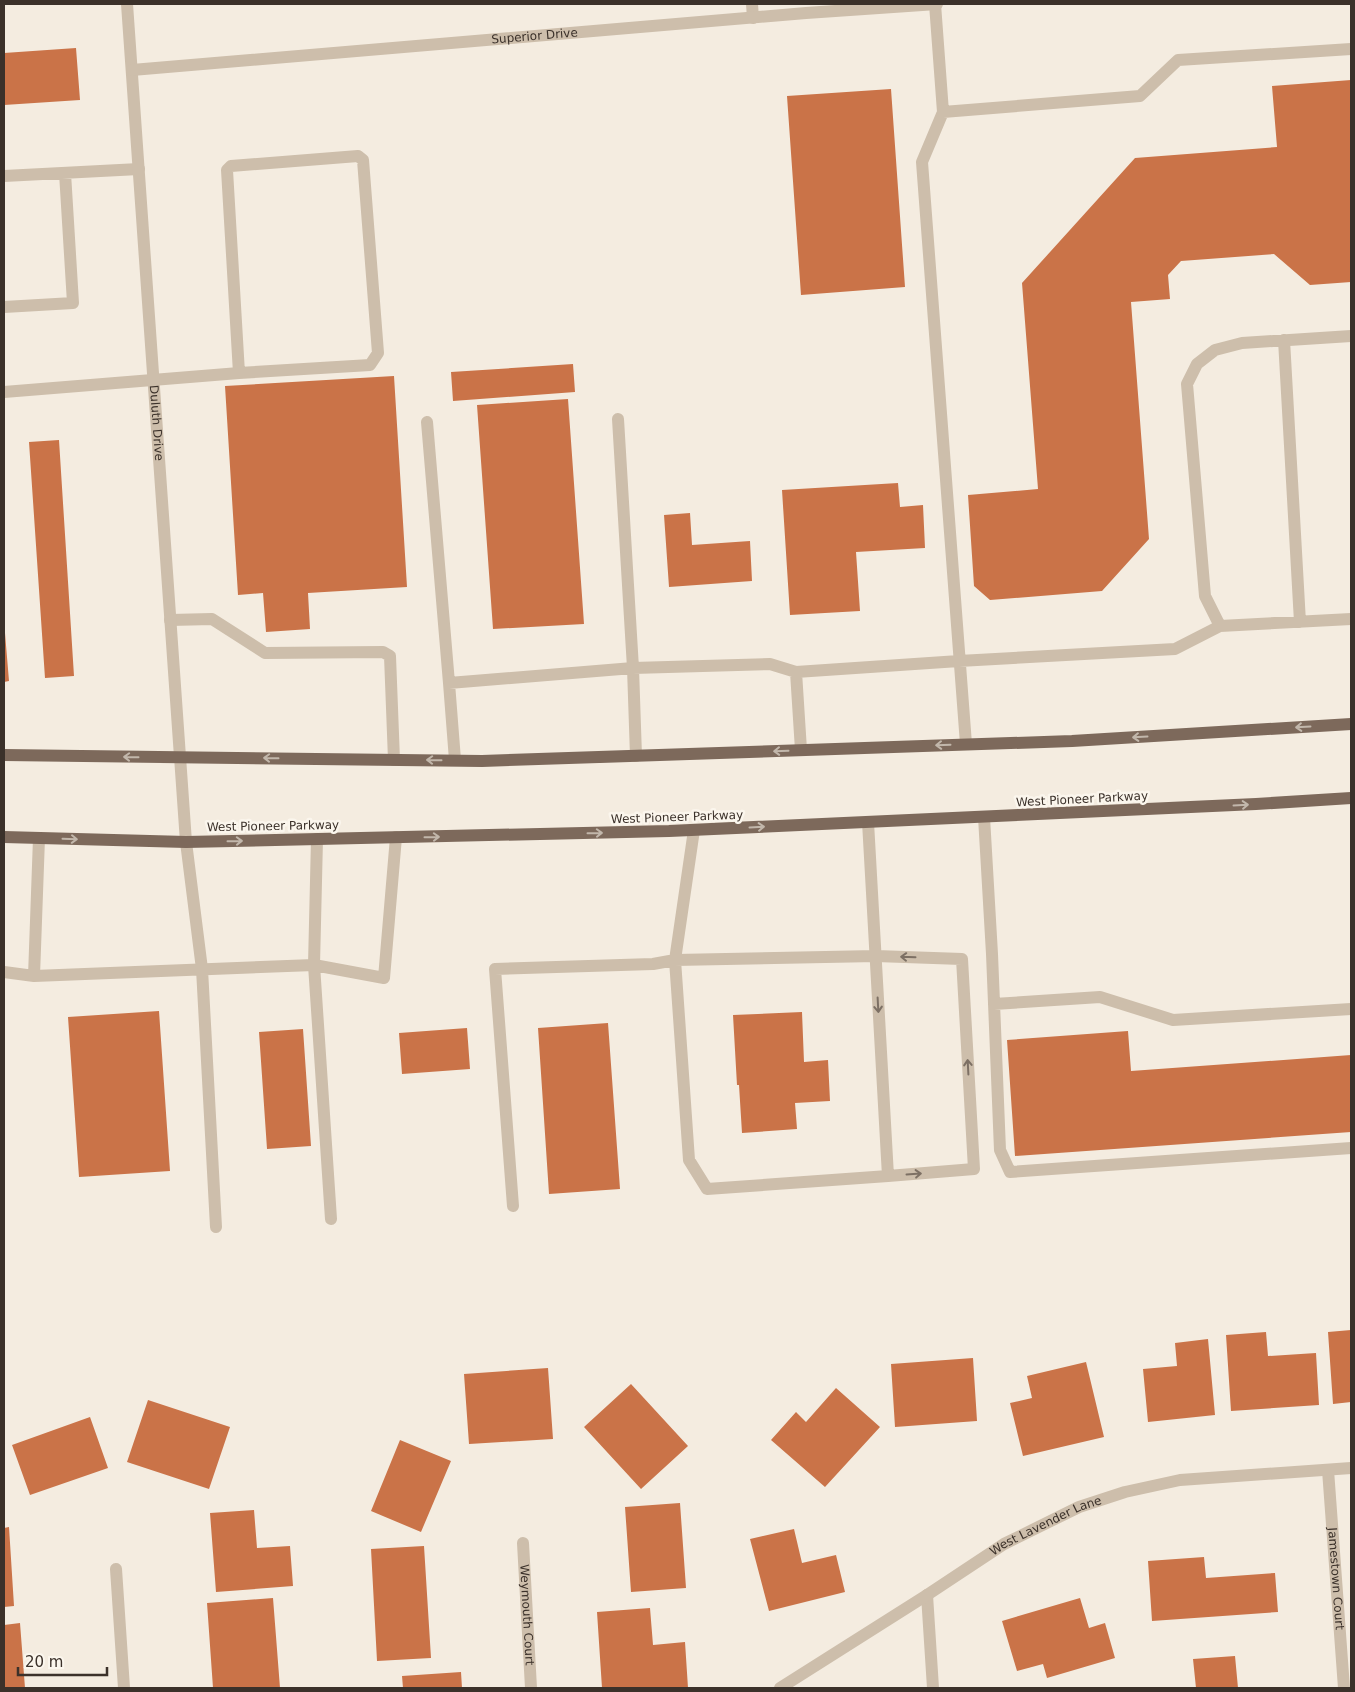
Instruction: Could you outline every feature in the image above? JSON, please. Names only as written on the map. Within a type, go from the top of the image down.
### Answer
[{"type":"main road","points":[[4,756],[482,761],[1072,741],[1351,724]]},
{"type":"main road","name":"West Pioneer Parkway","points":[[4,837],[186,842],[694,830],[1351,798]]},
{"type":"street","name":"Duluth Drive","points":[[127,4],[186,842],[202,969],[216,1227]]},
{"type":"street","points":[[752,4],[753,18]]},
{"type":"street","name":"Superior Drive","points":[[132,70],[936,4]]},
{"type":"street","points":[[936,4],[943,112],[922,162],[966,744]]},
{"type":"street","points":[[943,112],[1140,96],[1178,60],[1351,49]]},
{"type":"street","points":[[4,392],[239,373],[370,365],[378,353],[362,160],[358,156],[231,166],[227,170],[239,373]]},
{"type":"street","points":[[4,176],[139,169]]},
{"type":"street","points":[[4,307],[73,303],[65,173]]},
{"type":"street","points":[[1220,626],[1206,596],[1187,384],[1197,364],[1215,350],[1242,343],[1351,336]]},
{"type":"street","points":[[1284,340],[1300,622]]},
{"type":"street","points":[[618,418],[633,668],[636,756]]},
{"type":"street","points":[[427,422],[455,760]]},
{"type":"street","points":[[170,620],[212,618],[265,653],[383,652],[390,656],[394,760]]},
{"type":"street","points":[[449,683],[633,668],[770,664],[796,672],[1175,649],[1220,626],[1351,619]]},
{"type":"street","points":[[796,672],[801,750]]},
{"type":"street","points":[[984,817],[1000,1150],[1010,1172],[1351,1148]]},
{"type":"street","points":[[868,822],[888,1176]]},
{"type":"street","points":[[513,1206],[495,969],[653,964],[675,960],[876,956],[962,959],[974,1169],[707,1189],[689,1160],[675,960],[694,830]]},
{"type":"street","points":[[4,972],[34,976],[314,965],[384,978],[396,837]]},
{"type":"street","points":[[34,976],[40,838]]},
{"type":"street","points":[[317,839],[314,965],[330,1219]]},
{"type":"street","points":[[994,1004],[1100,997],[1173,1020],[1351,1009]]},
{"type":"street","name":"West Lavender Lane","points":[[780,1688],[1004,1544],[1079,1507],[1126,1492],[1180,1480],[1351,1468]]},
{"type":"street","name":"Jamestown Court","points":[[1328,1470],[1344,1688]]},
{"type":"street","name":"Weymouth Court","points":[[523,1542],[531,1688]]},
{"type":"street","points":[[116,1569],[124,1688]]},
{"type":"street","points":[[927,1595],[933,1688]]},
{"type":"building","points":[[76,48],[80,100],[4,105],[4,53]]},
{"type":"building","points":[[1351,80],[1351,282],[1310,285],[1274,254],[1181,261],[1168,275],[1170,299],[1131,302],[1149,539],[1102,591],[990,600],[974,586],[968,495],[1038,489],[1022,283],[1135,158],[1277,147],[1272,86]]},
{"type":"building","points":[[891,89],[905,287],[801,295],[787,96]]},
{"type":"building","points":[[573,364],[575,392],[453,401],[451,372]]},
{"type":"building","points":[[394,376],[407,587],[308,593],[310,629],[266,632],[263,593],[238,595],[225,386]]},
{"type":"building","points":[[568,399],[584,624],[493,629],[477,405]]},
{"type":"building","points":[[59,440],[74,676],[45,678],[29,442]]},
{"type":"building","points":[[898,483],[900,507],[923,505],[925,548],[856,552],[860,611],[790,615],[782,490]]},
{"type":"building","points":[[690,513],[692,545],[750,541],[752,581],[669,587],[664,515]]},
{"type":"building","points":[[4,633],[9,681],[4,682]]},
{"type":"building","points":[[159,1011],[170,1171],[79,1177],[68,1017]]},
{"type":"building","points":[[802,1012],[804,1062],[828,1060],[830,1101],[795,1103],[797,1129],[742,1133],[733,1015]]},
{"type":"building","points":[[608,1023],[620,1189],[549,1194],[538,1028]]},
{"type":"building","points":[[467,1028],[470,1069],[402,1074],[399,1033]]},
{"type":"building","points":[[303,1029],[311,1146],[267,1149],[259,1032]]},
{"type":"building","points":[[1128,1031],[1131,1071],[1351,1055],[1351,1132],[1015,1156],[1007,1040]]},
{"type":"building","points":[[1351,1330],[1351,1402],[1333,1404],[1328,1332]]},
{"type":"building","points":[[1266,1332],[1268,1356],[1316,1353],[1319,1405],[1231,1411],[1226,1335]]},
{"type":"building","points":[[1208,1339],[1215,1415],[1148,1422],[1143,1369],[1177,1366],[1175,1343]]},
{"type":"building","points":[[973,1358],[977,1421],[895,1427],[891,1364]]},
{"type":"building","points":[[1086,1362],[1104,1437],[1023,1456],[1010,1403],[1032,1398],[1027,1376]]},
{"type":"building","points":[[548,1368],[553,1439],[469,1444],[464,1374]]},
{"type":"building","points":[[631,1384],[688,1446],[641,1489],[584,1427]]},
{"type":"building","points":[[836,1388],[880,1427],[825,1487],[771,1440],[796,1412],[806,1422]]},
{"type":"building","points":[[148,1400],[230,1427],[209,1489],[127,1462]]},
{"type":"building","points":[[90,1417],[108,1468],[30,1495],[12,1445]]},
{"type":"building","points":[[400,1440],[451,1461],[421,1532],[371,1511]]},
{"type":"building","points":[[680,1503],[686,1588],[631,1592],[625,1507]]},
{"type":"building","points":[[254,1510],[257,1548],[290,1546],[293,1586],[216,1592],[210,1513]]},
{"type":"building","points":[[9,1527],[14,1606],[4,1607],[4,1528]]},
{"type":"building","points":[[794,1529],[802,1563],[836,1555],[845,1592],[769,1611],[750,1539]]},
{"type":"building","points":[[424,1546],[431,1658],[377,1661],[371,1549]]},
{"type":"building","points":[[1204,1557],[1206,1578],[1275,1573],[1278,1612],[1152,1621],[1148,1561]]},
{"type":"building","points":[[273,1598],[280,1688],[213,1688],[207,1603]]},
{"type":"building","points":[[1080,1598],[1089,1628],[1105,1623],[1115,1658],[1047,1678],[1043,1664],[1017,1671],[1002,1621]]},
{"type":"building","points":[[650,1608],[653,1645],[685,1642],[688,1688],[602,1688],[597,1612]]},
{"type":"building","points":[[20,1623],[25,1688],[4,1688],[4,1625]]},
{"type":"building","points":[[1235,1656],[1238,1688],[1196,1688],[1193,1659]]},
{"type":"building","points":[[461,1672],[462,1688],[403,1688],[402,1676]]}]
